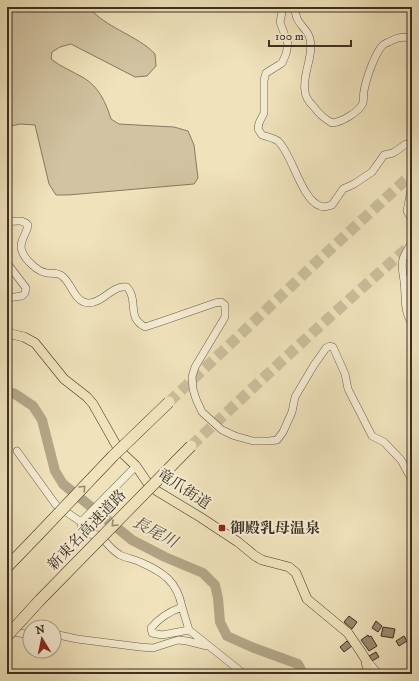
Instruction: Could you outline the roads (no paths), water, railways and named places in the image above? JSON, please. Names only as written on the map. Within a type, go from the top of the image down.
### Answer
[{"type":"highway","points":[[7,567],[113,456],[168,402]]},
{"type":"highway","name":"新東名高速道路","points":[[7,636],[40,600],[191,446]]},
{"type":"main road","name":"竜爪街道","points":[[7,333],[35,342],[56,371],[87,397],[93,404],[119,450],[136,466],[147,482],[157,491],[238,542],[255,556],[262,560],[289,567],[296,573],[307,599],[348,634],[366,660],[368,674]]},
{"type":"street","points":[[283,7],[280,22],[288,44],[286,54],[282,63],[266,73],[264,80],[264,113],[258,128],[262,135],[278,141],[284,149],[301,184],[312,201],[319,206],[326,207],[332,205],[343,189],[354,184],[372,172],[384,155],[394,153],[406,144],[412,145]]},
{"type":"street","points":[[295,7],[299,24],[308,33],[310,40],[311,54],[305,92],[308,100],[320,114],[332,123],[345,119],[355,112],[363,103],[368,75],[374,60],[383,45],[398,38],[408,37],[412,39]]},
{"type":"street","points":[[412,184],[408,211],[412,220]]},
{"type":"street","points":[[7,222],[26,222],[28,225],[28,230],[23,237],[21,244],[22,251],[38,269],[46,273],[57,273],[63,276],[78,299],[84,303],[91,303],[106,296],[117,288],[127,287],[131,291],[132,295],[134,318],[138,323],[145,327],[215,302],[221,302],[225,305],[225,317],[195,367],[192,377],[193,389],[202,412],[222,430],[235,436],[253,441],[269,442],[277,440],[283,432],[292,412],[295,397],[314,365],[326,348],[330,346],[333,347],[345,374],[348,389],[372,436],[384,442],[400,460],[412,480]]},
{"type":"street","points":[[412,242],[403,259],[402,266],[405,283],[405,304],[408,318],[412,324]]},
{"type":"street","points":[[7,263],[26,288],[25,293],[22,296],[7,298]]},
{"type":"street","points":[[18,451],[56,505],[81,522],[82,528],[86,534],[100,535],[108,546],[120,555],[140,562],[166,576],[175,586],[180,595],[182,608],[188,627],[244,674]]},
{"type":"street","points":[[81,522],[136,466]]},
{"type":"street","points":[[182,608],[170,612],[154,624],[150,628],[150,631],[152,633],[162,635],[188,627]]},
{"type":"street","points":[[7,631],[22,634]]},
{"type":"street","points":[[62,636],[77,639],[154,648],[178,640],[187,640],[209,646]]},
{"type":"street","points":[[366,660],[372,664],[376,672],[380,674]]},
{"type":"waterway","name":"長尾川","points":[[7,391],[15,394],[33,406],[42,420],[55,471],[63,484],[132,540],[165,557],[203,573],[215,585],[218,598],[220,622],[227,636],[254,648],[298,664],[303,674]]},
{"type":"tunnel","points":[[169,402],[412,174]]},
{"type":"tunnel","points":[[191,446],[300,344],[412,244]]},
{"type":"place","name":"御殿乳母温泉","points":[[222,528]]}]
